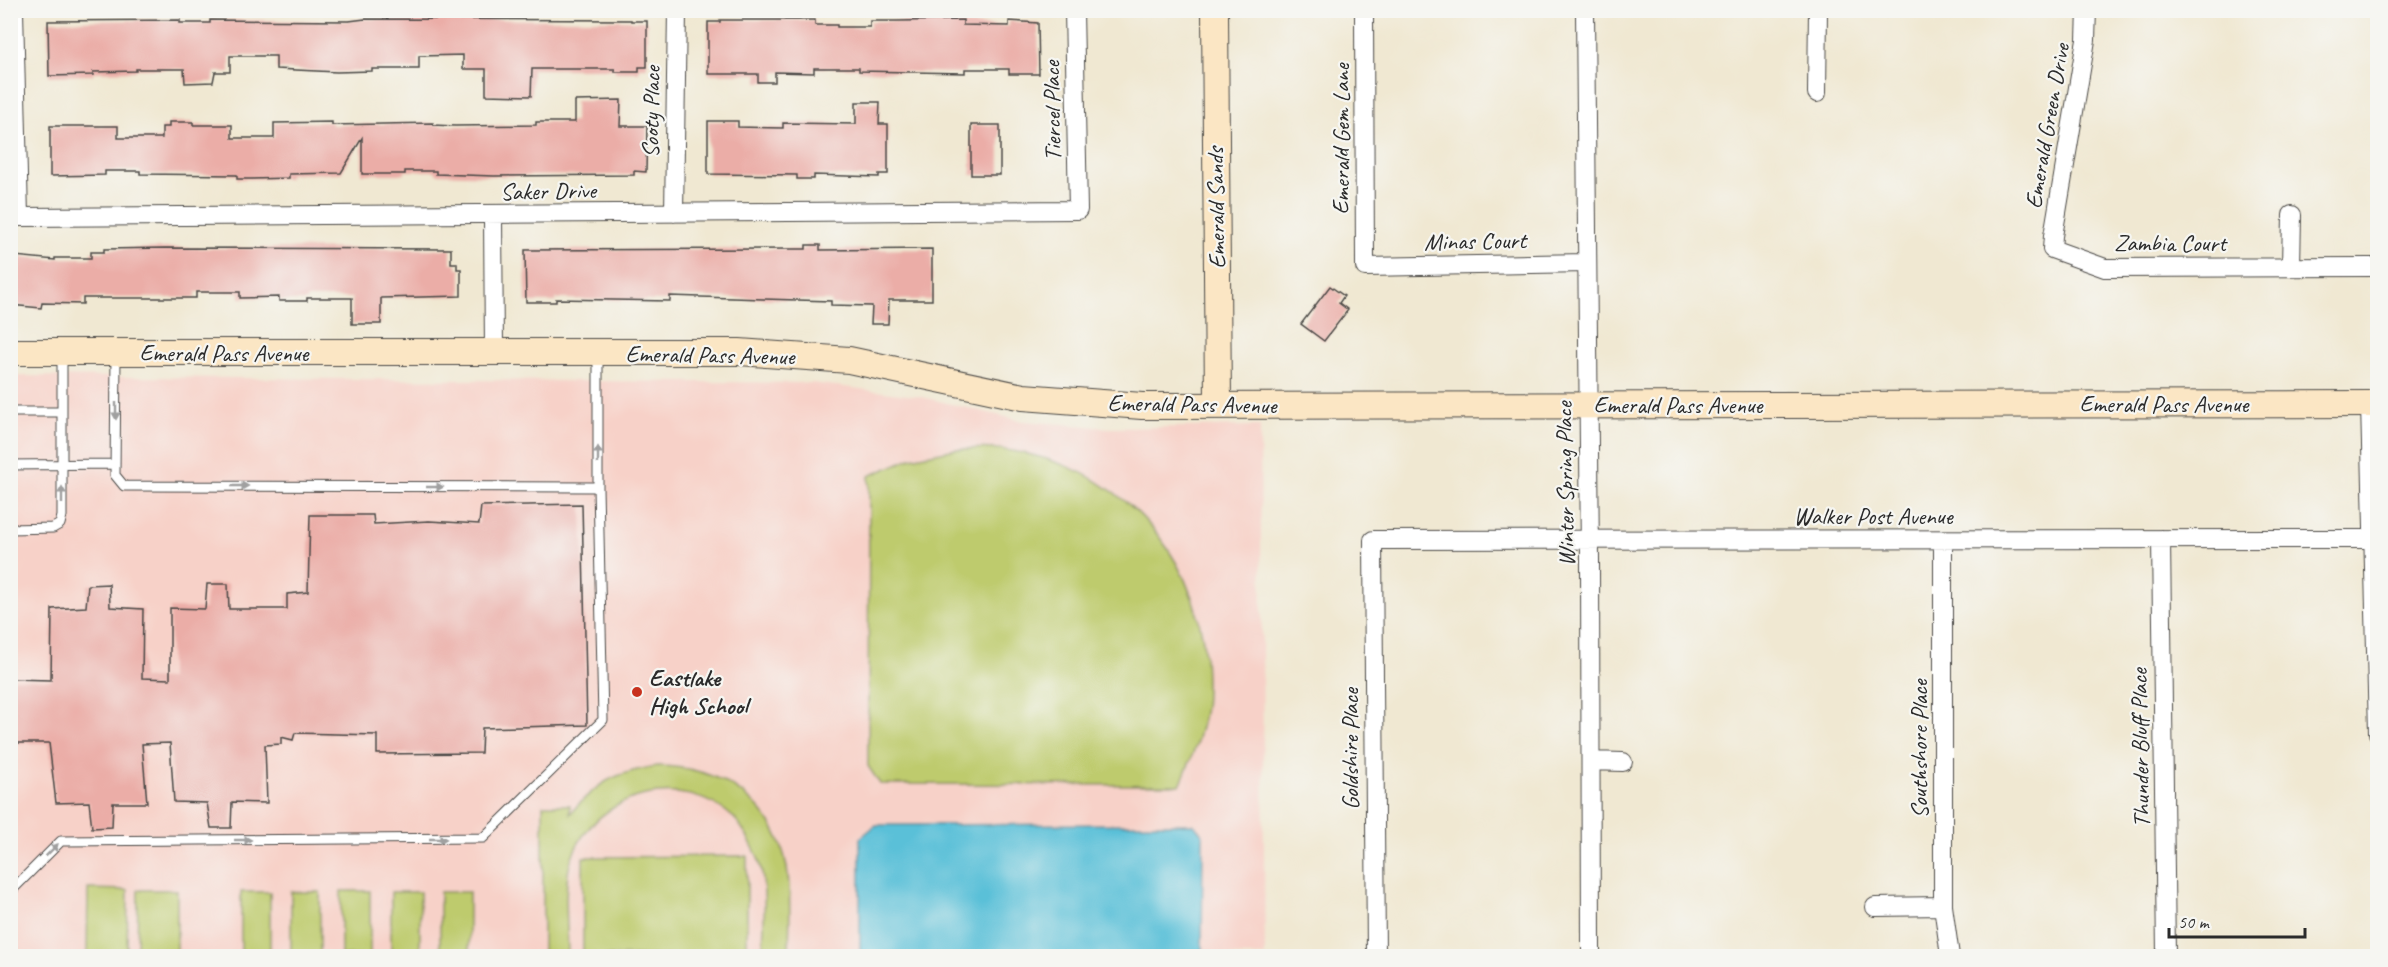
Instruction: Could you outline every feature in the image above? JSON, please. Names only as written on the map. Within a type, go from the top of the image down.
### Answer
[{"type":"street","name":"Saker Drive","points":[[14,10],[19,217],[1078,210]]},
{"type":"street","name":"Sooty Place","points":[[674,213],[677,10]]},
{"type":"street","name":"Tiercel Place","points":[[1074,10],[1078,210]]},
{"type":"street","name":"Emerald Sands","points":[[1215,10],[1218,406]]},
{"type":"street","name":"Emerald Gem Lane","points":[[1364,10],[1365,267]]},
{"type":"street","name":"Winter Spring Place","points":[[1585,10],[1591,957]]},
{"type":"street","points":[[1817,93],[1818,10]]},
{"type":"street","name":"Emerald Green Drive","points":[[2052,249],[2086,40],[2087,10]]},
{"type":"street","points":[[493,215],[494,353]]},
{"type":"street","points":[[2291,267],[2292,215]]},
{"type":"street","name":"Zambia Court","points":[[2052,249],[2105,268],[2378,267]]},
{"type":"street","name":"Minas Court","points":[[1365,267],[1587,263]]},
{"type":"street","name":"Emerald Pass Avenue","points":[[10,352],[739,352],[849,360],[1023,397],[1142,406],[2374,404]]},
{"type":"street","points":[[2374,404],[2373,539],[2378,733]]},
{"type":"street","name":"Thunder Bluff Place","points":[[2161,539],[2166,957]]},
{"type":"street","name":"Walker Post Avenue","points":[[1373,540],[2373,539]]},
{"type":"street","name":"Goldshire Place","points":[[1373,540],[1376,957]]},
{"type":"street","name":"Southshore Place","points":[[1943,540],[1944,906],[1950,957]]},
{"type":"street","points":[[1591,761],[1623,762]]},
{"type":"street","points":[[1875,907],[1944,906]]},
{"type":"lane","points":[[10,529],[53,528],[60,524],[62,516],[62,352]]},
{"type":"lane","points":[[116,352],[115,475],[124,486],[598,487]]},
{"type":"lane","points":[[10,892],[62,841],[483,838],[603,720],[598,487],[598,353]]},
{"type":"lane","points":[[10,412],[62,412]]},
{"type":"lane","points":[[10,465],[115,464]]},
{"type":"shaded area","name":"Eastlake High School","points":[[10,376],[813,383],[922,397],[1022,421],[1110,428],[1260,426],[1265,956],[11,956]]},
{"type":"green space","points":[[956,449],[1006,450],[1046,459],[1082,473],[1115,493],[1143,518],[1167,547],[1185,580],[1198,617],[1205,657],[1205,707],[1195,747],[1180,785],[880,784],[868,766],[869,476],[911,458]]},
{"type":"green space","points":[[657,766],[702,773],[723,781],[758,807],[771,825],[781,845],[789,879],[789,956],[763,956],[763,877],[756,853],[740,826],[734,818],[713,804],[691,795],[667,793],[643,796],[620,804],[600,817],[584,835],[572,857],[567,880],[568,956],[543,956],[543,805],[570,805],[570,814],[608,780]]},
{"type":"green space","points":[[747,856],[747,956],[583,956],[583,857]]},
{"type":"green space","points":[[88,889],[128,890],[127,956],[87,956]]},
{"type":"green space","points":[[138,890],[177,890],[177,956],[137,956]]},
{"type":"green space","points":[[341,891],[370,891],[370,956],[341,956]]},
{"type":"green space","points":[[241,892],[270,892],[270,956],[241,956]]},
{"type":"green space","points":[[291,892],[320,892],[320,956],[291,956]]},
{"type":"green space","points":[[391,892],[420,892],[420,956],[391,956]]},
{"type":"green space","points":[[440,892],[469,892],[469,956],[440,956]]},
{"type":"water","points":[[1194,824],[1203,835],[1202,956],[860,956],[860,838],[876,825]]},
{"type":"building","points":[[365,19],[647,21],[647,67],[639,67],[639,72],[615,72],[615,69],[532,69],[531,96],[486,95],[486,69],[463,69],[463,55],[419,56],[419,69],[337,72],[276,69],[276,56],[230,56],[230,72],[215,72],[213,82],[185,83],[184,69],[136,69],[136,71],[93,72],[93,75],[49,76],[48,21],[180,20],[180,23],[210,23],[210,20],[349,21]]},
{"type":"building","points":[[720,20],[815,20],[815,25],[837,25],[837,27],[870,27],[870,21],[963,20],[963,25],[1009,26],[1009,21],[1038,23],[1039,74],[1009,74],[1009,69],[965,69],[965,73],[814,68],[814,73],[775,72],[775,82],[758,82],[758,74],[708,74],[708,22],[720,22]]},
{"type":"building","points":[[621,100],[620,126],[647,126],[646,172],[634,171],[634,175],[494,176],[436,174],[436,171],[362,174],[362,138],[341,173],[289,174],[289,178],[252,179],[237,179],[237,175],[140,174],[140,171],[105,171],[105,175],[50,176],[50,126],[118,126],[118,138],[162,138],[162,127],[169,127],[169,122],[193,122],[193,125],[232,125],[232,138],[274,138],[274,123],[332,122],[332,125],[433,123],[433,125],[455,126],[575,122],[575,101]]},
{"type":"building","points":[[856,102],[880,102],[879,124],[888,124],[888,174],[879,174],[879,177],[814,175],[814,179],[797,179],[797,175],[708,174],[708,121],[738,121],[738,127],[783,128],[783,123],[856,124]]},
{"type":"building","points":[[971,125],[1000,125],[1000,175],[971,175]]},
{"type":"building","points":[[806,245],[820,245],[820,250],[932,249],[932,300],[889,300],[888,324],[871,324],[872,306],[831,305],[831,301],[670,296],[670,301],[556,299],[556,302],[526,302],[525,250],[806,249]]},
{"type":"building","points":[[104,249],[451,249],[451,263],[457,263],[457,269],[461,269],[461,296],[381,298],[381,324],[352,324],[352,298],[307,298],[307,301],[279,301],[279,297],[240,298],[240,292],[196,292],[196,298],[83,298],[83,304],[42,303],[41,308],[10,305],[15,256],[55,260],[55,258],[91,258],[91,252],[104,252]]},
{"type":"building","points":[[1330,286],[1344,296],[1339,303],[1348,310],[1324,341],[1301,324]]},
{"type":"building","name":"Eastlake High School","points":[[582,504],[587,725],[482,728],[481,753],[377,754],[377,735],[295,733],[293,740],[281,737],[281,744],[265,745],[267,803],[232,802],[231,828],[211,828],[207,803],[174,802],[170,743],[142,744],[147,803],[113,803],[112,827],[92,828],[89,802],[56,803],[49,743],[10,743],[10,679],[51,680],[52,609],[86,607],[88,585],[109,584],[110,607],[143,609],[142,678],[170,679],[170,608],[205,609],[207,584],[228,584],[229,609],[287,609],[287,594],[308,592],[310,515],[373,515],[374,524],[429,521],[479,524],[481,506]]},
{"type":"place","name":"Eastlake High School","points":[[637,692]]}]
